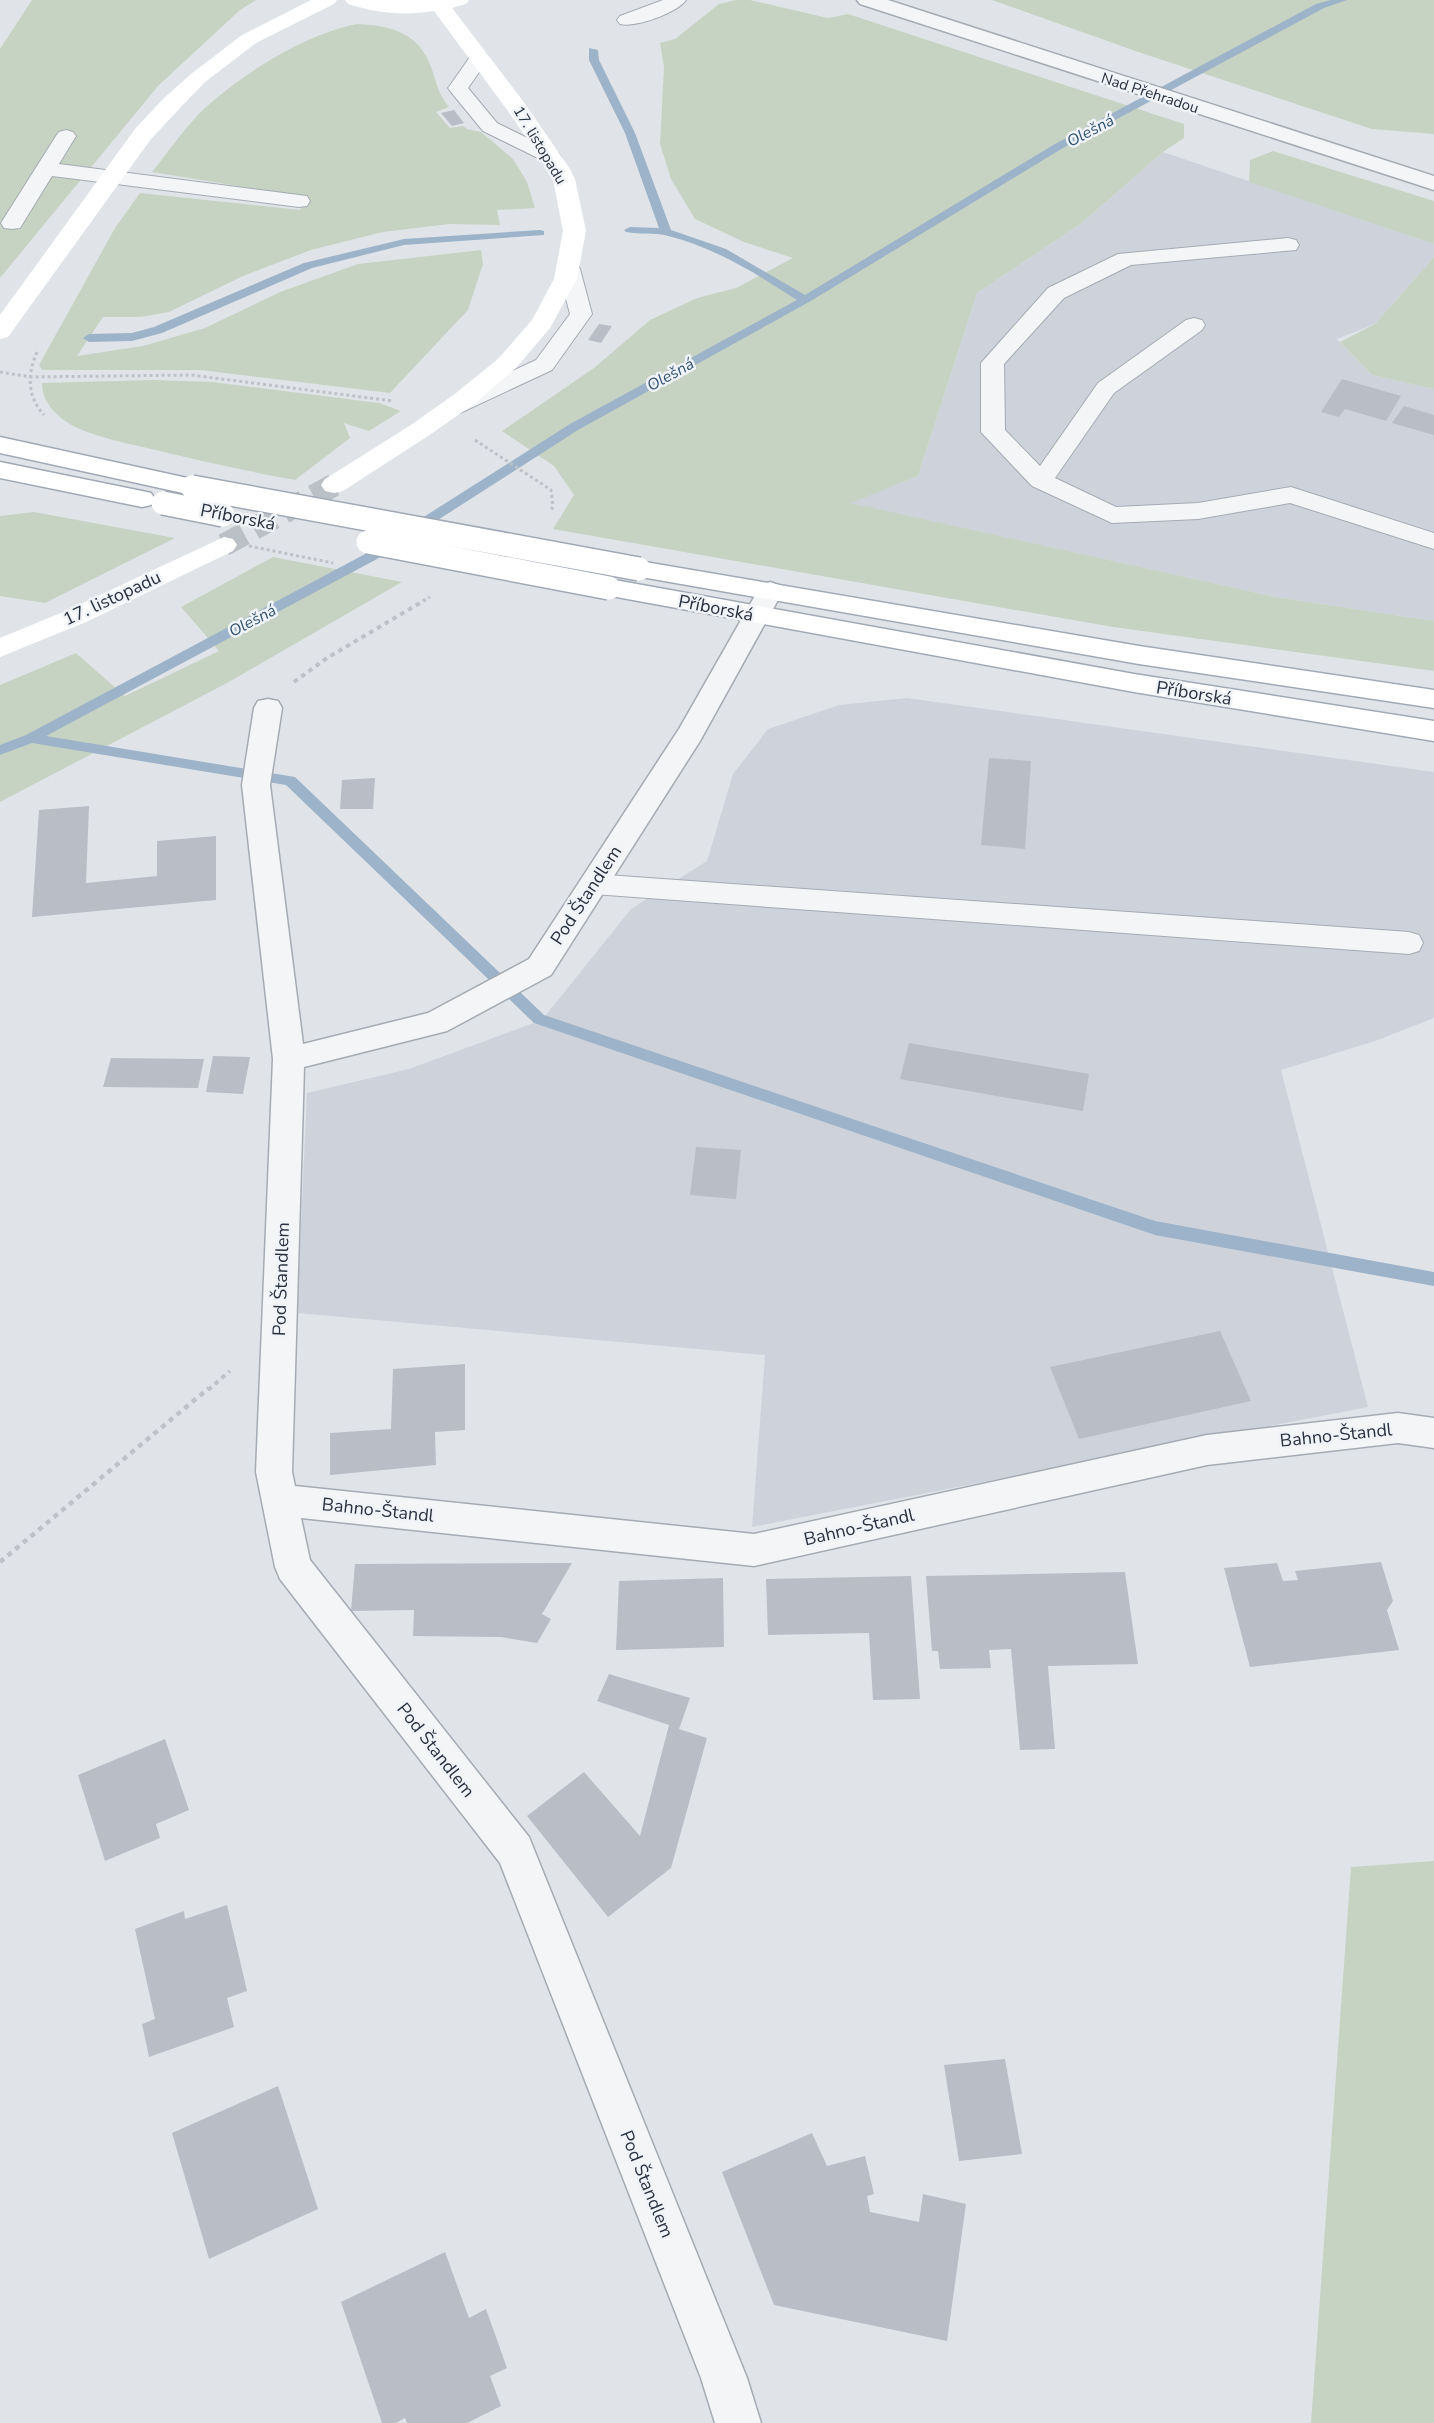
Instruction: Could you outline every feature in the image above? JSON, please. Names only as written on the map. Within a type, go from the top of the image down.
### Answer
[{"type":"main road","points":[[0,332],[143,134],[165,111],[222,58],[249,39],[327,0]]},
{"type":"main road","points":[[355,0],[397,8],[450,2]]},
{"type":"main road","name":"17. listopadu","points":[[450,2],[479,58],[518,106],[564,177],[574,211],[576,242],[569,269]]},
{"type":"main road","points":[[334,485],[443,415]]},
{"type":"main road","name":"Příborská","points":[[0,445],[192,487],[639,569],[1139,655],[1434,699]]},
{"type":"main road","name":"Příborská","points":[[0,470],[758,616],[1122,681],[1434,731]]},
{"type":"main road","name":"17. listopadu","points":[[0,648],[77,616],[224,545]]},
{"type":"street","name":"Nad Přehradou","points":[[867,0],[1434,183]]},
{"type":"street","name":"Pod Štandlem","points":[[289,1059],[436,1023],[540,967],[690,734],[770,591]]},
{"type":"street","name":"Pod Štandlem","points":[[268,708],[256,785],[289,1059],[274,1472],[293,1567],[515,1851],[724,2378],[738,2423]]},
{"type":"street","name":"Bahno-Štandl","points":[[280,1500],[754,1550],[1207,1450],[1398,1428],[1434,1433]]},
{"type":"lane","points":[[627,20],[664,8],[676,0]]},
{"type":"lane","points":[[479,58],[458,88],[490,127],[551,157]]},
{"type":"lane","points":[[12,223],[66,136]]},
{"type":"lane","points":[[46,169],[299,201]]},
{"type":"lane","points":[[1288,245],[1126,259],[1056,293],[992,363],[993,432],[1041,481],[1112,515],[1198,511],[1291,495],[1434,541]]},
{"type":"lane","points":[[443,415],[544,364],[581,314],[569,269]]},
{"type":"lane","points":[[1041,481],[1106,388],[1194,325]]},
{"type":"lane","points":[[593,884],[1409,943]]},
{"type":"path","points":[[0,372],[31,377],[191,375],[388,399],[443,415]]},
{"type":"path","points":[[480,443],[551,490]]},
{"type":"path","points":[[268,708],[293,682],[327,658],[436,593]]},
{"type":"path","points":[[0,1562],[279,1331]]},
{"type":"shaded area","points":[[1163,152],[1434,244],[1434,257],[1375,324],[1337,339],[1372,375],[1434,389],[1434,621],[1275,597],[849,503],[918,476],[977,293],[1083,222]]},
{"type":"shaded area","points":[[907,698],[1434,772],[1434,1018],[1375,1041],[1281,1070],[1368,1407],[752,1527],[765,1355],[297,1313],[307,1093],[409,1069],[542,1020],[631,909],[707,861],[733,774],[768,729],[839,705]]},
{"type":"green space","points":[[32,0],[256,0],[240,10],[158,86],[0,278],[0,49]]},
{"type":"green space","points":[[750,0],[828,18],[848,14],[1184,124],[1184,138],[1163,152],[1083,222],[977,293],[918,476],[851,503],[1275,597],[1434,621],[1434,671],[1113,627],[553,529],[574,495],[554,466],[502,431],[594,368],[650,320],[697,298],[736,288],[793,258],[744,242],[695,219],[671,179],[660,144],[664,67],[660,43],[675,39],[719,4]]},
{"type":"green space","points":[[992,0],[1434,0],[1434,134],[1372,129],[1141,53]]},
{"type":"green space","points":[[357,24],[389,28],[416,42],[428,60],[444,101],[449,107],[436,112],[450,128],[463,126],[481,132],[513,159],[527,182],[535,208],[497,210],[500,225],[449,224],[383,232],[311,250],[243,276],[169,312],[141,317],[103,317],[77,356],[143,346],[205,328],[280,292],[358,264],[481,250],[483,264],[468,310],[390,393],[200,370],[42,370],[39,365],[115,228],[140,193],[300,210],[305,197],[152,172],[198,115],[238,82],[296,46],[317,36]]},
{"type":"green space","points":[[1273,151],[1434,201],[1434,244],[1249,182],[1250,160]]},
{"type":"green space","points":[[1434,257],[1434,389],[1372,375],[1340,342],[1375,324]]},
{"type":"green space","points":[[153,380],[212,382],[379,403],[401,411],[369,431],[344,423],[350,438],[295,480],[184,457],[85,431],[68,423],[54,411],[44,395],[42,383]]},
{"type":"green space","points":[[34,512],[175,538],[45,603],[0,596],[0,516]]},
{"type":"green space","points":[[273,557],[402,582],[227,683],[0,802],[0,685],[76,653],[125,696],[219,651],[181,607]]},
{"type":"green space","points":[[1434,1861],[1434,2423],[1311,2423],[1351,1867]]},
{"type":"building","points":[[454,110],[464,123],[452,126],[441,113]]},
{"type":"building","points":[[599,324],[612,326],[601,343],[588,340]]},
{"type":"building","points":[[1342,379],[1401,396],[1386,421],[1345,409],[1339,417],[1321,412]]},
{"type":"building","points":[[1404,406],[1434,415],[1434,435],[1392,423]]},
{"type":"building","points":[[989,758],[1031,761],[1025,849],[981,845]]},
{"type":"building","points":[[375,778],[373,809],[340,809],[342,780]]},
{"type":"building","points":[[89,806],[86,883],[157,876],[157,841],[216,836],[216,900],[32,917],[39,810]]},
{"type":"building","points":[[909,1043],[1089,1074],[1083,1111],[900,1079]]},
{"type":"building","points":[[213,1056],[250,1057],[243,1094],[206,1092]]},
{"type":"building","points":[[111,1058],[204,1059],[198,1088],[103,1087]]},
{"type":"building","points":[[696,1147],[741,1150],[736,1199],[690,1195]]},
{"type":"building","points":[[1220,1331],[1251,1401],[1079,1439],[1050,1367]]},
{"type":"building","points":[[465,1364],[465,1430],[435,1432],[436,1465],[330,1475],[330,1433],[391,1429],[393,1369]]},
{"type":"building","points":[[1381,1562],[1393,1601],[1387,1610],[1399,1650],[1250,1667],[1224,1568],[1277,1563],[1283,1581],[1298,1580],[1295,1571]]},
{"type":"building","points":[[572,1563],[542,1614],[551,1619],[537,1643],[501,1637],[413,1636],[414,1610],[351,1611],[355,1564]]},
{"type":"building","points":[[1125,1572],[1138,1664],[1048,1666],[1055,1749],[1020,1750],[1011,1649],[989,1650],[991,1668],[940,1669],[938,1651],[932,1651],[926,1576]]},
{"type":"building","points":[[911,1576],[920,1699],[873,1700],[869,1633],[768,1635],[766,1579]]},
{"type":"building","points":[[723,1578],[724,1647],[616,1650],[619,1581]]},
{"type":"building","points":[[609,1674],[690,1698],[679,1729],[707,1738],[671,1868],[608,1917],[527,1816],[584,1772],[640,1836],[669,1725],[597,1701]]},
{"type":"building","points":[[165,1739],[189,1810],[156,1824],[160,1838],[105,1861],[78,1775]]},
{"type":"building","points":[[227,1905],[247,1991],[227,1998],[234,2027],[149,2057],[142,2024],[155,2019],[135,1929],[184,1911],[185,1919]]},
{"type":"building","points":[[1005,2059],[1022,2154],[959,2161],[944,2065]]},
{"type":"building","points":[[278,2086],[318,2209],[209,2259],[172,2133]]},
{"type":"building","points":[[812,2133],[827,2166],[865,2156],[874,2194],[867,2196],[870,2212],[919,2222],[923,2194],[966,2204],[947,2341],[774,2305],[722,2172]]},
{"type":"building","points":[[445,2252],[469,2318],[486,2309],[507,2368],[490,2376],[501,2406],[467,2423],[407,2423],[405,2418],[396,2423],[382,2423],[341,2302]]},
{"type":"waterway","name":"Olešná","points":[[805,300],[1059,146],[1320,6],[1342,0]]},
{"type":"waterway","points":[[593,50],[594,60],[630,133],[666,232]]},
{"type":"waterway","points":[[630,230],[666,232]]},
{"type":"waterway","points":[[666,232],[686,237],[722,252],[805,300]]},
{"type":"waterway","points":[[89,338],[132,337],[158,330],[308,265],[404,242],[540,233]]},
{"type":"waterway","name":"Olešná","points":[[31,738],[372,556],[574,427],[805,300]]},
{"type":"waterway","name":"Olešná","points":[[0,750],[31,738]]},
{"type":"waterway","points":[[31,738],[290,781],[539,1019],[1155,1228],[1434,1279]]},
{"type":"tunnel","points":[[224,545],[334,485]]}]
